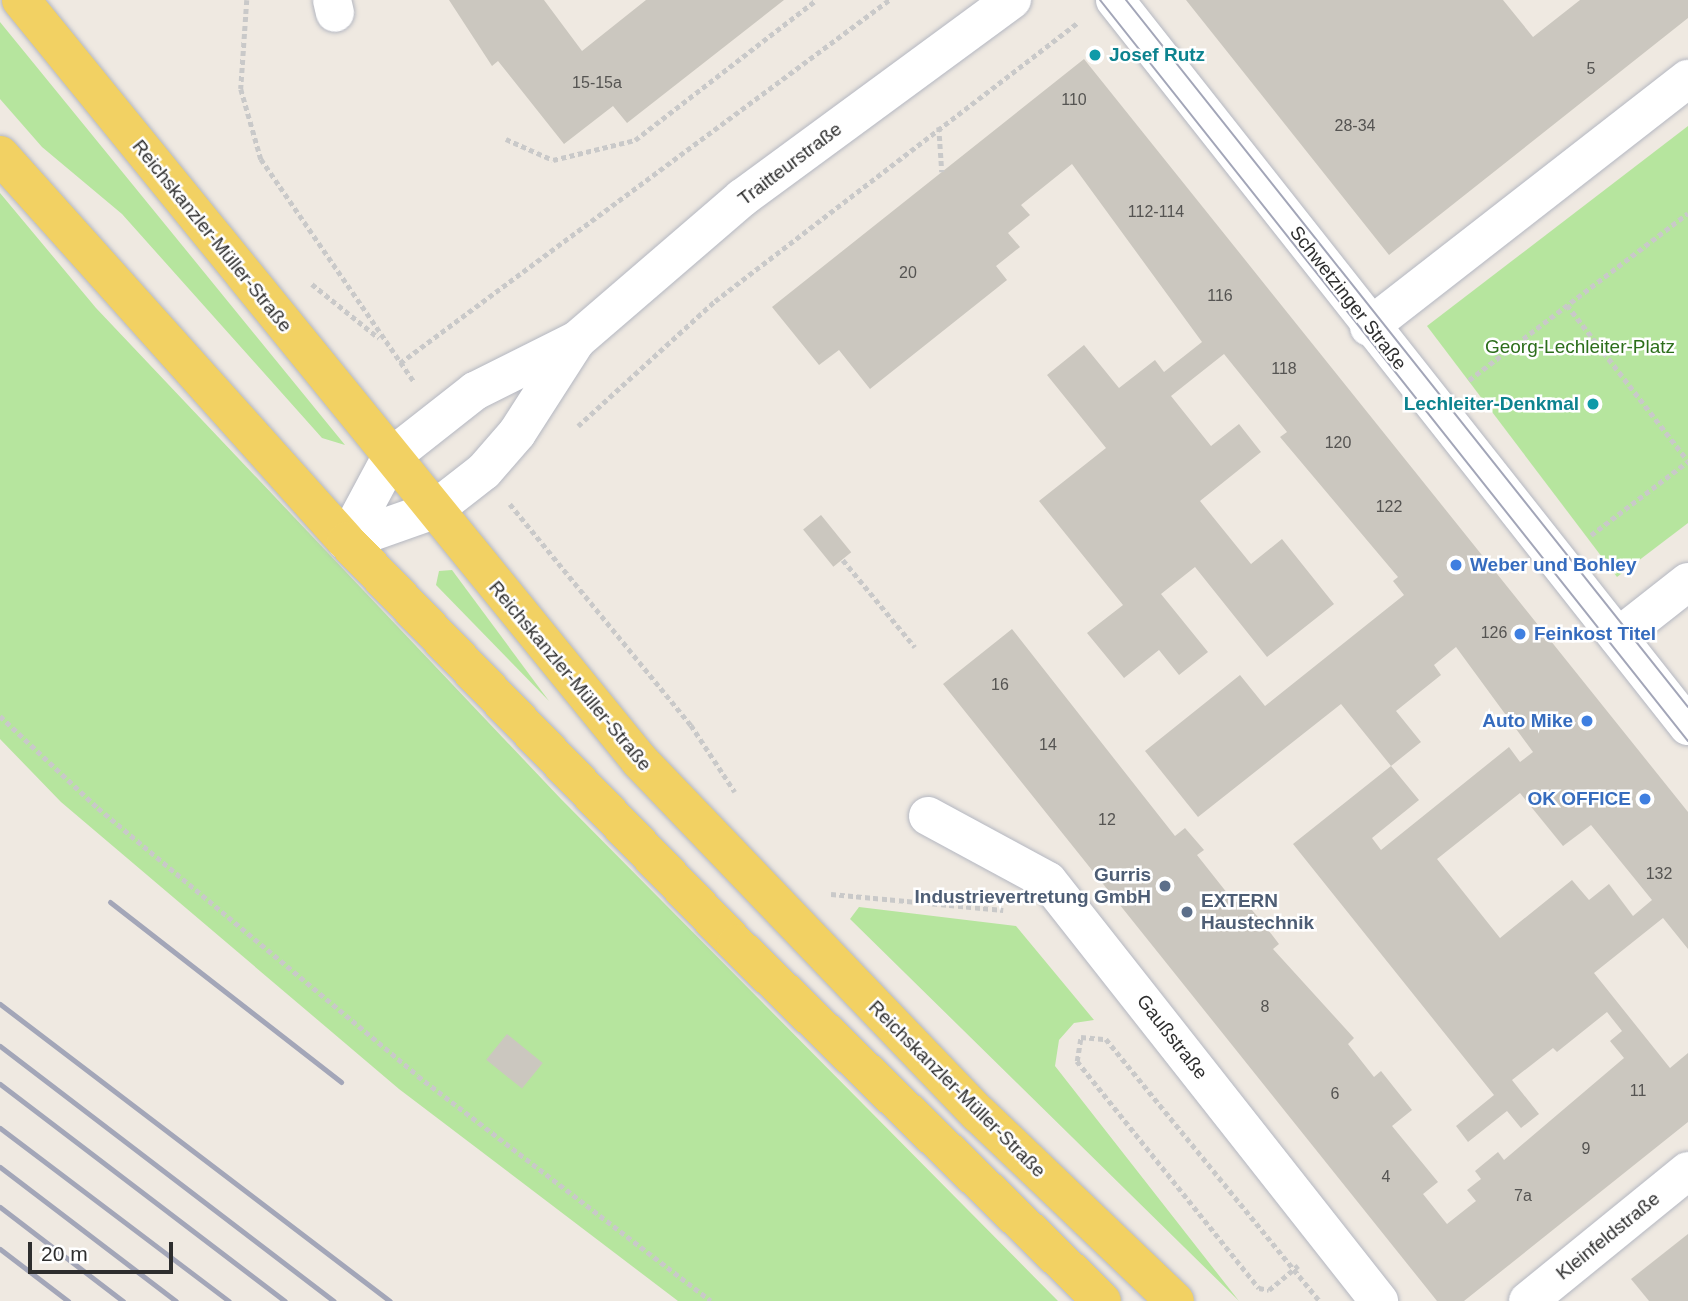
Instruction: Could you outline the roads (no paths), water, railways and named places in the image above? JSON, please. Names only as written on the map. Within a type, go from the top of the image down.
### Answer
[{"type":"main road","name":"Reichskanzler-Müller-Straße","points":[[21,0],[639,760],[774,905],[1175,1301]]},
{"type":"main road","points":[[0,155],[346,541],[736,944],[1102,1301]]},
{"type":"street","name":"Traitteurstraße","points":[[346,541],[391,457],[475,391],[577,340],[742,198],[1012,0]]},
{"type":"street","name":"Schwetzinger Straße","points":[[1115,0],[1368,327],[1688,726]]},
{"type":"street","points":[[1368,327],[1688,79]]},
{"type":"street","name":"Traitteurstraße","points":[[346,541],[434,510],[484,471],[517,433],[577,340]]},
{"type":"street","points":[[1618,637],[1688,582]]},
{"type":"street","name":"Gaußstraße","points":[[928,816],[1048,881],[1379,1301]]},
{"type":"street","name":"Kleinfeldstraße","points":[[1528,1301],[1688,1171]]},
{"type":"tram line","points":[[1100,0],[1688,741]]},
{"type":"tram line","points":[[1126,0],[1688,707]]},
{"type":"railway","points":[[110,902],[341,1082]]},
{"type":"railway","points":[[0,1004],[390,1301]]},
{"type":"railway","points":[[0,1046],[334,1301]]},
{"type":"railway","points":[[0,1084],[285,1301]]},
{"type":"railway","points":[[0,1128],[229,1301]]},
{"type":"railway","points":[[0,1167],[176,1301]]},
{"type":"railway","points":[[0,1207],[123,1301]]},
{"type":"railway","points":[[0,1249],[68,1301]]},
{"type":"place","name":"Josef Rutz","points":[[1095,55]]},
{"type":"place","name":"Lechleiter-Denkmal","points":[[1593,404]]},
{"type":"place","name":"Weber und Bohley","points":[[1456,565]]},
{"type":"place","name":"Feinkost Titel","points":[[1520,634]]},
{"type":"place","name":"Auto Mike","points":[[1587,721]]},
{"type":"place","name":"OK OFFICE","points":[[1645,799]]},
{"type":"place","name":"Gurris Industrievertretung GmbH","points":[[1165,886]]},
{"type":"place","name":"EXTERN Haustechnik","points":[[1187,912]]},
{"type":"park label","name":"Georg-Lechleiter-Platz","points":[[1580,347]]}]
